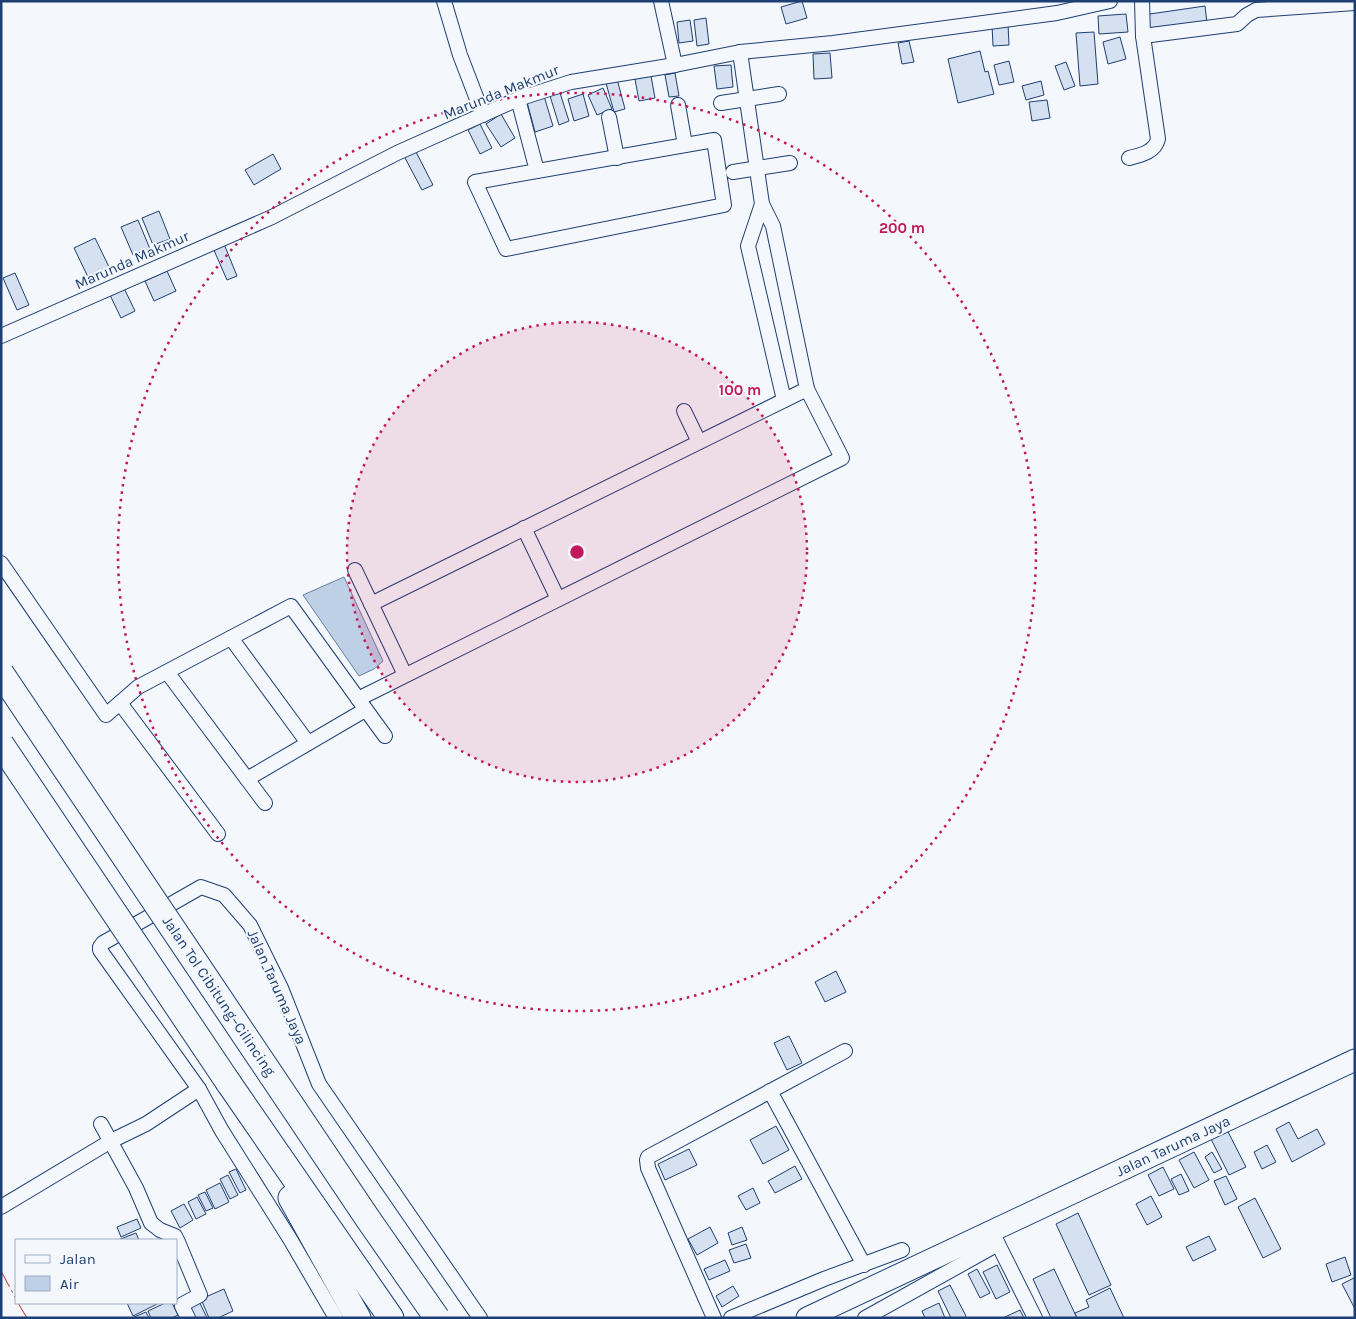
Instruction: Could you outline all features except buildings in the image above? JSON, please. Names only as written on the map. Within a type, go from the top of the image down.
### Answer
[{"type":"highway","name":"Jalan Tol Cibitung–Cilincing","points":[[1,673],[368,1219],[437,1318]]},
{"type":"highway","points":[[1,744],[228,1082],[391,1318]]},
{"type":"highway","points":[[228,1082],[358,1318]]},
{"type":"main road","name":"Jalan Taruma Jaya","points":[[807,1318],[988,1239],[1355,1060]]},
{"type":"street","points":[[444,1],[460,55],[483,115]]},
{"type":"street","points":[[661,1],[675,65]]},
{"type":"street","name":"Marunda Makmur","points":[[1,336],[272,217],[397,153],[518,99],[571,82],[740,52],[833,43],[1056,7],[1110,1]]},
{"type":"street","points":[[1129,158],[1143,154],[1153,148],[1158,139],[1142,36],[1142,1]]},
{"type":"street","points":[[1142,36],[1237,24],[1247,14],[1256,10],[1355,3]]},
{"type":"street","points":[[247,779],[308,743],[405,675],[842,458],[807,389],[773,226],[762,204],[740,52]]},
{"type":"street","points":[[721,103],[779,94]]},
{"type":"street","points":[[518,99],[536,171]]},
{"type":"street","points":[[678,105],[685,145]]},
{"type":"street","points":[[609,117],[618,158]]},
{"type":"street","points":[[714,140],[724,205],[506,249],[476,182],[685,145],[714,140]]},
{"type":"street","points":[[733,172],[790,163]]},
{"type":"street","points":[[762,204],[748,246],[784,400]]},
{"type":"street","points":[[371,604],[807,389]]},
{"type":"street","points":[[684,410],[698,442]]},
{"type":"street","points":[[524,528],[558,600]]},
{"type":"street","points":[[1,563],[106,716],[138,687],[291,606],[385,736]]},
{"type":"street","points":[[355,570],[405,675]]},
{"type":"street","points":[[231,638],[308,743]]},
{"type":"street","points":[[167,672],[265,803]]},
{"type":"street","points":[[120,703],[218,834]]},
{"type":"street","name":"Jalan Taruma Jaya","points":[[336,1318],[290,1239],[222,1131],[199,1089],[100,950],[103,943],[201,887],[224,895],[250,925],[281,988],[319,1084],[480,1318]]},
{"type":"street","points":[[714,1318],[648,1168],[648,1157],[845,1051]]},
{"type":"street","points":[[1,1206],[111,1141],[146,1124],[199,1089]]},
{"type":"street","points":[[770,1090],[864,1265]]},
{"type":"street","points":[[101,1124],[136,1188],[151,1223],[160,1230],[175,1236],[176,1239]]},
{"type":"street","points":[[988,1239],[1034,1318]]},
{"type":"street","name":"Jalan Taruma Jaya","points":[[871,1316],[988,1239]]},
{"type":"street","points":[[178,1242],[200,1295],[183,1304],[182,1306],[188,1318]]},
{"type":"street","points":[[730,1318],[824,1279],[902,1250]]},
{"type":"water","points":[[344,577],[383,661],[374,669],[359,676],[303,595]]},
{"type":"power","points":[[1,1271],[15,1297]]},
{"type":"power","points":[[19,1304],[27,1318]]}]
